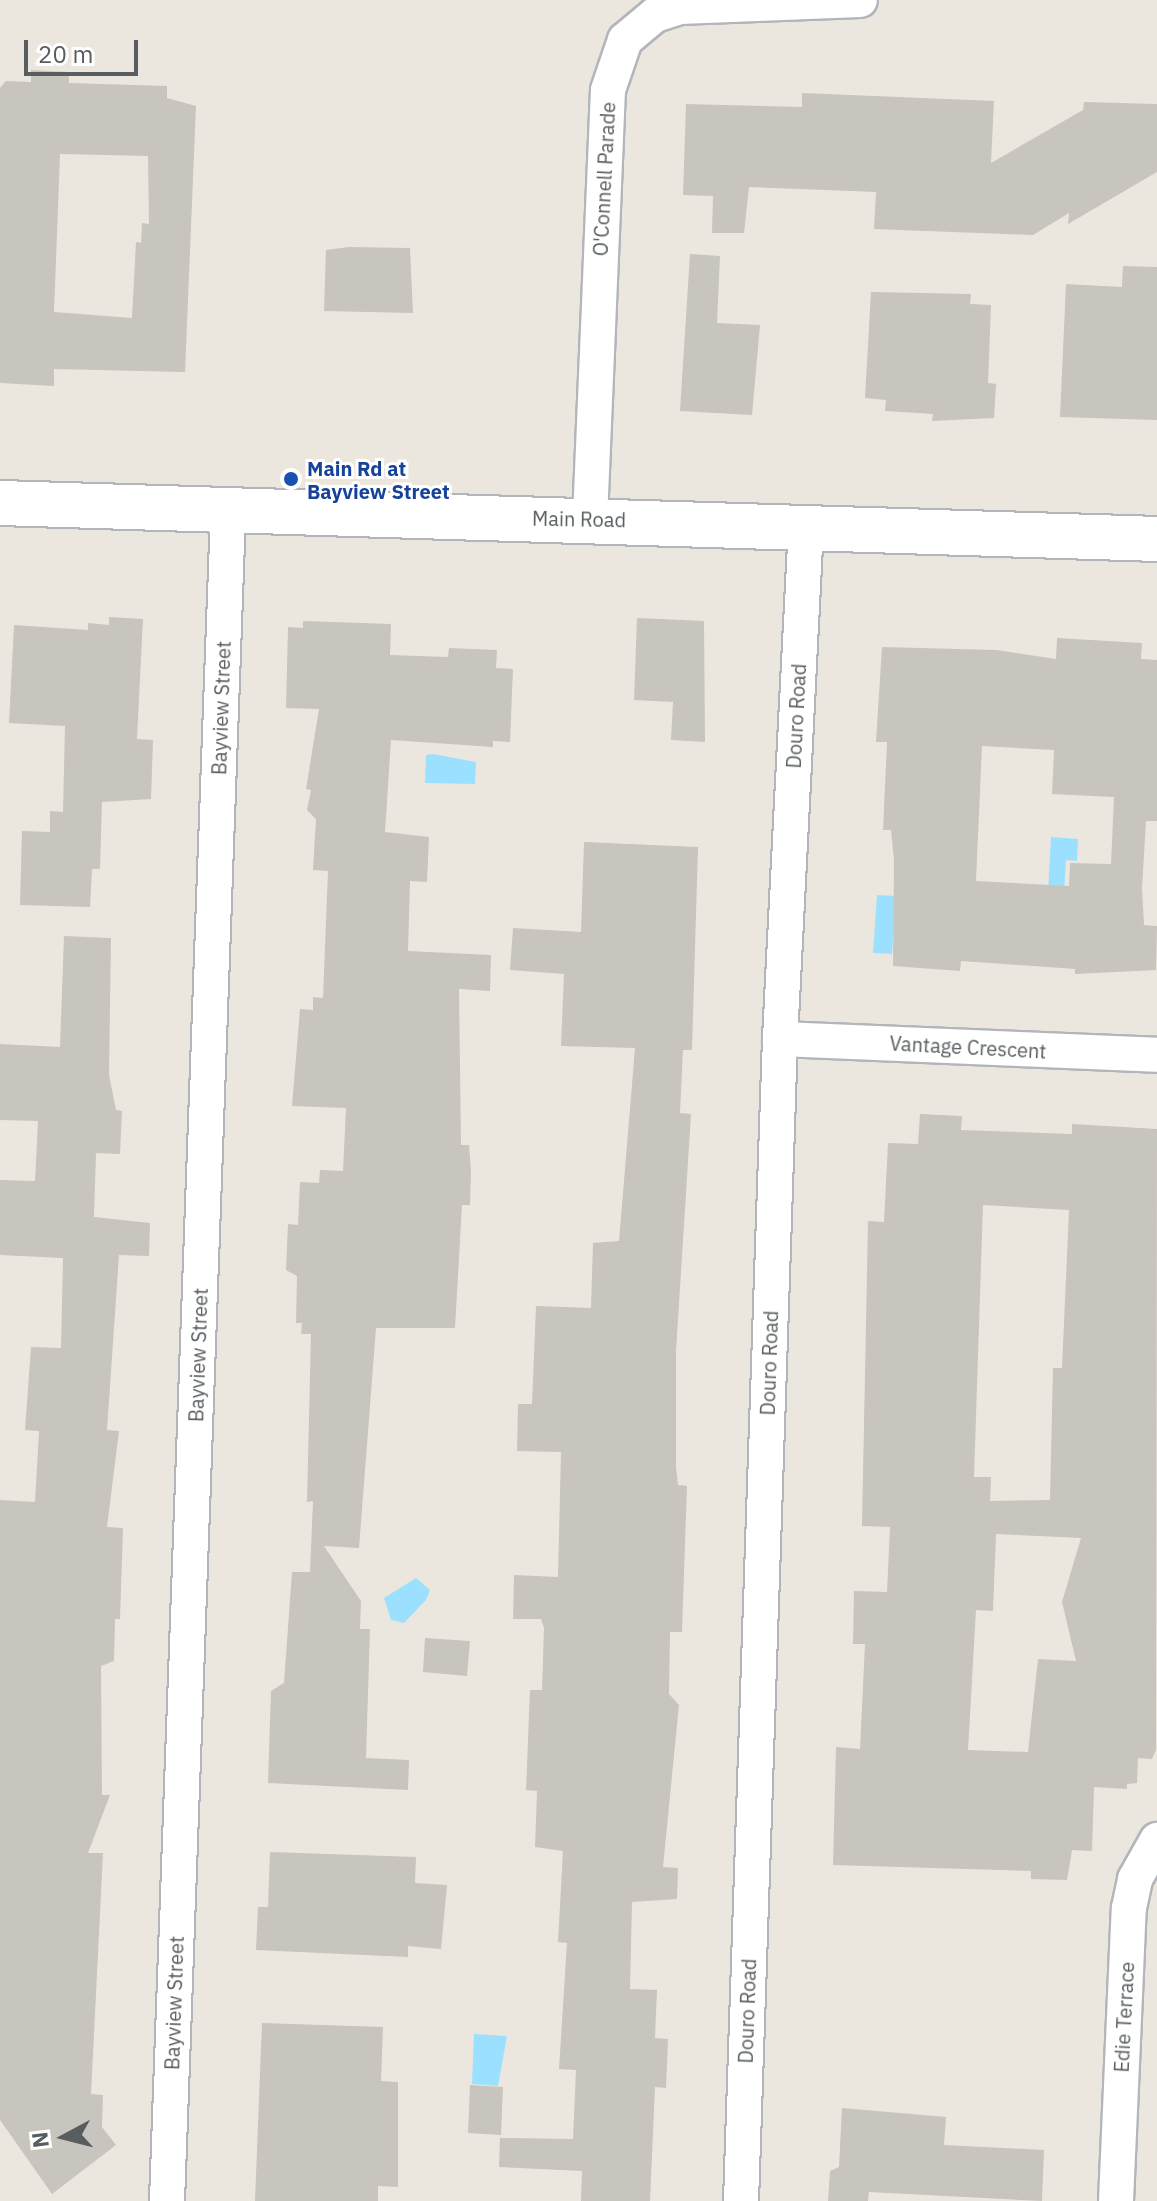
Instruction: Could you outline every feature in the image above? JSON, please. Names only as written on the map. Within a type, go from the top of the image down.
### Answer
[{"type":"main road","name":"Main Road","points":[[0,503],[1157,539]]},
{"type":"street","name":"O'Connell Parade","points":[[590,519],[608,90],[625,40],[655,15],[680,7],[860,0]]},
{"type":"street","name":"Bayview Street","points":[[167,2201],[228,510]]},
{"type":"street","name":"Douro Road","points":[[741,2201],[780,1039],[806,526]]},
{"type":"street","name":"Vantage Crescent","points":[[780,1039],[1157,1055]]},
{"type":"street","name":"Edie Terrace","points":[[1116,2201],[1129,1908],[1135,1879],[1157,1840]]},
{"type":"water","points":[[426,755],[476,762],[475,784],[425,783]]},
{"type":"water","points":[[1051,837],[1078,839],[1077,861],[1066,860],[1064,893],[1048,892]]},
{"type":"water","points":[[877,895],[896,896],[892,954],[873,953]]},
{"type":"water","points":[[416,1578],[430,1590],[426,1600],[404,1623],[391,1620],[384,1598]]},
{"type":"water","points":[[474,2034],[507,2036],[498,2086],[472,2084]]},
{"type":"building","points":[[31,70],[69,72],[69,83],[167,86],[167,98],[196,106],[185,372],[54,369],[54,386],[0,383],[0,88],[6,81],[31,82]],"holes":[[[60,154],[148,156],[149,224],[142,223],[141,243],[136,242],[132,318],[54,312]]]},
{"type":"building","points":[[802,93],[994,101],[991,163],[1083,110],[1084,102],[1157,104],[1157,172],[1068,224],[1069,213],[1033,235],[874,229],[876,192],[749,187],[744,233],[712,233],[713,196],[683,195],[686,104],[802,107]]},
{"type":"building","points":[[349,247],[410,248],[413,313],[324,311],[326,250]]},
{"type":"building","points":[[690,254],[720,256],[717,323],[760,325],[752,415],[680,411]]},
{"type":"building","points":[[1123,266],[1157,267],[1157,420],[1060,417],[1066,284],[1122,287]]},
{"type":"building","points":[[871,292],[971,294],[970,304],[991,305],[988,383],[996,384],[994,418],[932,421],[933,414],[885,411],[886,400],[865,398]]},
{"type":"building","points":[[109,617],[143,619],[137,739],[153,740],[151,799],[102,802],[100,869],[92,869],[90,907],[20,905],[22,831],[50,832],[50,811],[63,812],[65,726],[9,723],[14,625],[88,630],[88,623],[109,625]]},
{"type":"building","points":[[637,618],[704,621],[705,742],[671,740],[673,702],[634,700]]},
{"type":"building","points":[[303,621],[391,624],[390,655],[448,657],[449,648],[497,650],[496,668],[513,669],[510,742],[493,741],[493,747],[391,740],[385,832],[429,837],[427,882],[410,881],[408,951],[491,955],[490,991],[459,989],[461,1145],[469,1145],[471,1172],[470,1205],[462,1205],[455,1328],[376,1328],[359,1548],[324,1546],[361,1601],[360,1629],[370,1629],[366,1758],[409,1760],[408,1790],[268,1783],[271,1691],[284,1683],[292,1572],[310,1572],[313,1501],[307,1502],[311,1334],[301,1334],[302,1323],[296,1323],[297,1276],[286,1270],[288,1224],[298,1225],[300,1182],[319,1183],[320,1170],[343,1171],[346,1108],[292,1106],[300,1009],[313,1010],[313,997],[323,998],[328,871],[313,870],[316,819],[307,810],[311,790],[306,789],[319,709],[286,708],[288,627],[303,628]]},
{"type":"building","points":[[1057,638],[1142,643],[1141,659],[1157,660],[1157,821],[1146,821],[1142,888],[1144,925],[1157,926],[1156,970],[1075,974],[1075,969],[961,961],[960,971],[893,966],[894,860],[891,830],[883,830],[887,742],[876,742],[882,647],[996,650],[1056,659]],"holes":[[[982,746],[1054,750],[1052,794],[1114,797],[1111,864],[1070,863],[1069,886],[976,881]]]},
{"type":"building","points":[[584,842],[698,847],[692,1050],[683,1050],[680,1113],[691,1114],[676,1351],[676,1467],[678,1485],[687,1486],[682,1632],[670,1632],[669,1694],[679,1705],[663,1867],[678,1868],[677,1899],[632,1902],[630,1989],[657,1990],[655,2038],[668,2039],[666,2088],[655,2087],[650,2201],[581,2201],[582,2171],[499,2167],[500,2138],[573,2139],[576,2070],[559,2069],[567,1943],[558,1942],[563,1851],[535,1847],[537,1791],[526,1790],[530,1690],[542,1690],[544,1628],[541,1619],[513,1619],[514,1575],[558,1577],[561,1452],[517,1451],[518,1404],[532,1404],[536,1306],[591,1308],[593,1243],[619,1241],[635,1048],[561,1046],[564,974],[510,970],[513,928],[581,932]]},
{"type":"building","points":[[64,936],[111,938],[109,1075],[116,1110],[122,1111],[120,1154],[96,1153],[94,1217],[150,1223],[149,1256],[119,1255],[107,1430],[119,1431],[107,1527],[123,1528],[120,1619],[115,1619],[114,1661],[101,1666],[102,1795],[110,1795],[88,1853],[103,1853],[91,2094],[103,2095],[102,2127],[116,2145],[52,2194],[0,2120],[0,1500],[35,1502],[39,1431],[25,1430],[31,1347],[61,1348],[63,1258],[0,1255],[0,1180],[35,1181],[38,1121],[0,1120],[0,1044],[60,1047]]},
{"type":"building","points":[[920,1114],[962,1116],[961,1130],[1072,1134],[1072,1124],[1157,1129],[1156,1750],[1152,1759],[1138,1758],[1137,1783],[1127,1784],[1127,1789],[1094,1787],[1092,1851],[1072,1850],[1067,1880],[1031,1879],[1031,1871],[833,1865],[836,1747],[860,1749],[865,1644],[853,1644],[854,1591],[887,1592],[890,1527],[862,1526],[868,1221],[884,1222],[888,1143],[918,1144]],"holes":[[[983,1205],[1069,1210],[1062,1368],[1053,1368],[1050,1500],[990,1501],[991,1477],[974,1477]],[[996,1534],[1081,1538],[1062,1602],[1076,1661],[1038,1659],[1028,1752],[968,1750],[976,1610],[993,1611]]]},
{"type":"building","points":[[425,1638],[470,1641],[467,1676],[423,1672]]},
{"type":"building","points":[[270,1852],[416,1857],[415,1883],[447,1885],[441,1949],[408,1946],[408,1957],[256,1950],[258,1907],[268,1907]]},
{"type":"building","points":[[262,2023],[383,2027],[381,2081],[398,2082],[398,2187],[378,2186],[378,2201],[255,2201]]},
{"type":"building","points":[[470,2085],[503,2087],[501,2135],[468,2133]]},
{"type":"building","points":[[842,2108],[946,2117],[944,2145],[1044,2150],[1042,2201],[869,2192],[868,2201],[828,2201],[830,2171],[839,2167]]},
{"type":"place","name":"Main Rd at Bayview Street","points":[[291,479]]}]
